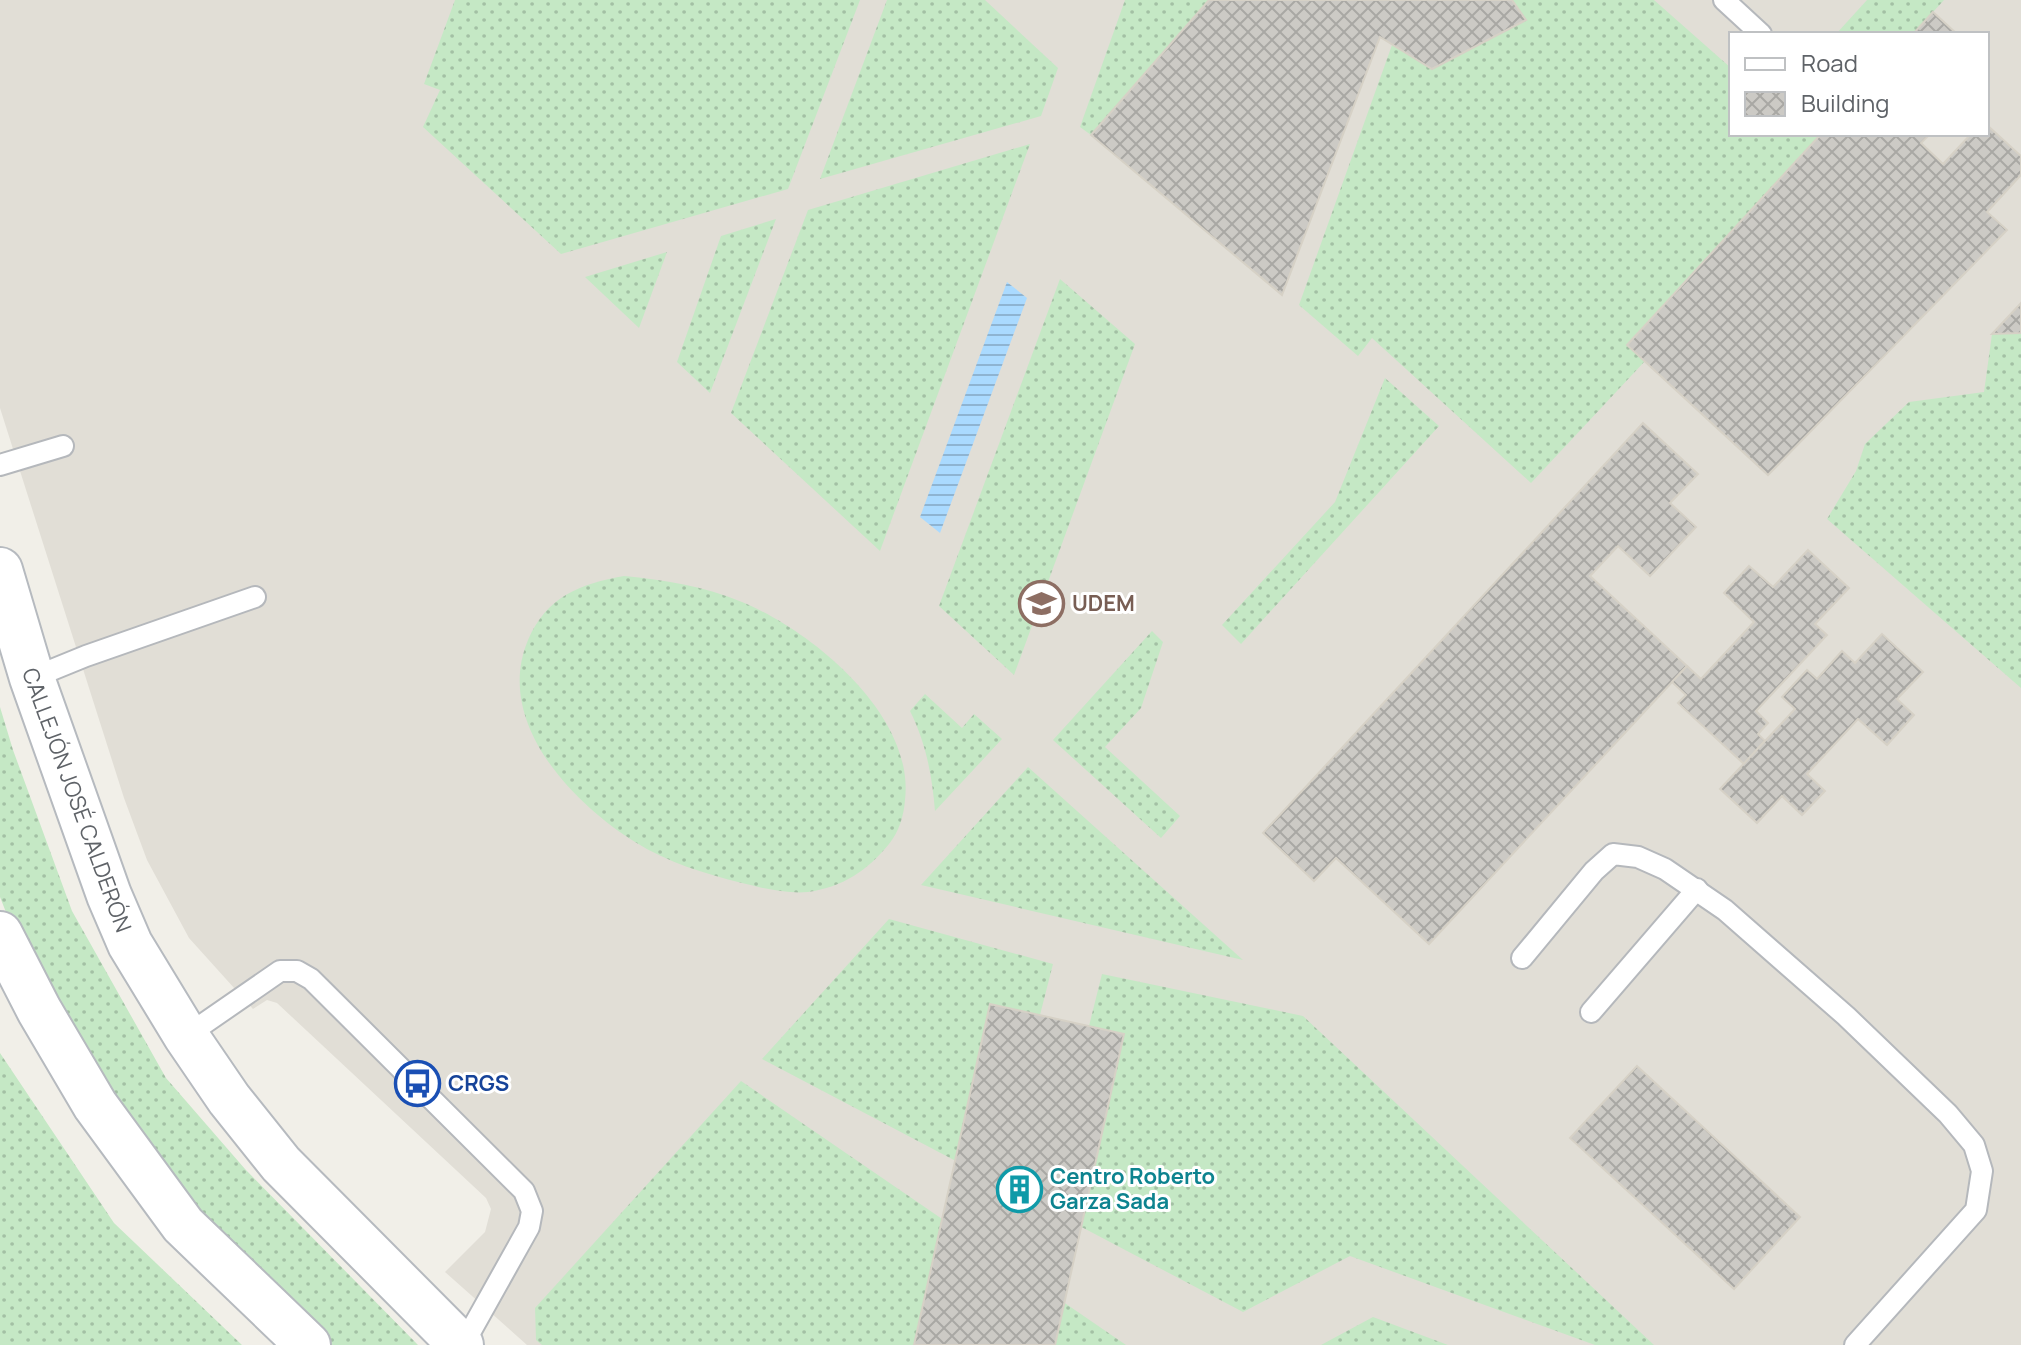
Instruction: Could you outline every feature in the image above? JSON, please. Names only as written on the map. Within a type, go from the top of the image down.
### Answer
[{"type":"main road","name":"CALLEJÓN JOSÉ CALDERÓN","points":[[0,570],[32,678],[124,932],[186,1036],[229,1099],[281,1164],[462,1345]]},
{"type":"main road","points":[[0,934],[39,1010],[95,1105],[183,1225],[308,1345]]},
{"type":"lane","points":[[1724,0],[1759,32]]},
{"type":"lane","points":[[0,465],[63,446]]},
{"type":"lane","points":[[32,678],[255,597]]},
{"type":"lane","points":[[1522,958],[1594,871],[1613,854],[1638,857],[1697,889],[1766,944],[1948,1114],[1974,1145],[1982,1171],[1976,1210],[1855,1345]]},
{"type":"lane","points":[[1591,1012],[1697,889]]},
{"type":"lane","points":[[186,1036],[280,971],[297,971],[311,979],[524,1191],[532,1211],[529,1227],[462,1345]]},
{"type":"shaded area","name":"UDEM","points":[[0,0],[2021,0],[2021,1345],[527,1345],[445,1272],[485,1232],[491,1209],[486,1198],[277,1003],[267,1000],[253,1009],[189,938],[147,860],[124,798],[0,408]]},
{"type":"green space","points":[[455,0],[860,0],[788,189],[561,254],[423,127],[440,90],[424,84]]},
{"type":"green space","points":[[887,0],[985,0],[1058,68],[1041,116],[820,179]]},
{"type":"green space","points":[[1125,0],[1209,0],[1091,135],[1080,127]]},
{"type":"green space","points":[[1512,0],[1654,0],[1729,66],[1729,136],[1819,136],[1627,344],[1645,361],[1531,483],[1372,338],[1358,356],[1299,305],[1392,45],[1432,69],[1525,20]]},
{"type":"green space","points":[[1867,0],[1944,0],[1915,32],[1838,32]]},
{"type":"green space","points":[[1030,144],[880,551],[731,413],[808,210]]},
{"type":"green space","points":[[776,219],[710,393],[677,362],[721,236]]},
{"type":"green space","points":[[667,252],[639,328],[585,277]]},
{"type":"green space","points":[[1060,279],[1135,344],[1014,675],[939,606]]},
{"type":"green space","points":[[2021,333],[2021,688],[1827,519],[1856,471],[1865,444],[1909,402],[1984,392],[1992,334]]},
{"type":"green space","points":[[1385,378],[1439,426],[1241,644],[1222,625],[1335,502]]},
{"type":"green space","points":[[624,576],[684,584],[742,602],[798,633],[854,680],[894,737],[904,768],[903,812],[893,839],[881,854],[843,882],[821,890],[775,890],[700,871],[647,849],[586,805],[564,782],[530,729],[521,700],[520,670],[528,640],[545,613],[567,594],[593,583]]},
{"type":"green space","points":[[1152,631],[1163,642],[1141,708],[1105,747],[1180,816],[1161,838],[1053,740]]},
{"type":"green space","points":[[925,694],[962,728],[974,714],[1002,739],[935,811],[927,760],[910,711]]},
{"type":"green space","points":[[0,707],[72,911],[166,1078],[245,1169],[418,1345],[328,1345],[195,1220],[90,1073],[13,930],[0,897]]},
{"type":"green space","points":[[1028,767],[1243,960],[921,885]]},
{"type":"green space","points":[[889,919],[1053,964],[1040,1015],[990,1005],[1108,1103],[1124,1034],[1089,1026],[1102,974],[1303,1016],[1654,1345],[1595,1345],[1350,1256],[1243,1312],[762,1059]]},
{"type":"green space","points":[[0,1053],[114,1223],[242,1345],[0,1345]]},
{"type":"green space","points":[[741,1081],[1126,1345],[542,1345],[536,1340],[535,1308]]},
{"type":"green space","points":[[1373,1317],[1448,1345],[1321,1345]]},
{"type":"water","points":[[1007,282],[1027,298],[940,533],[920,517]]},
{"type":"building","points":[[1209,0],[1512,0],[1526,20],[1432,69],[1380,37],[1282,295],[1091,135]]},
{"type":"building","points":[[1933,12],[1955,32],[1915,32]]},
{"type":"building","points":[[1989,127],[2021,156],[2021,175],[1987,212],[2007,230],[1768,475],[1627,345],[1819,136],[1928,136],[1921,143],[1943,164],[1969,136],[1989,136]]},
{"type":"building","points":[[2021,303],[2021,333],[1992,334]]},
{"type":"building","points":[[1643,423],[1698,474],[1670,503],[1696,527],[1650,576],[1618,546],[1590,576],[1687,666],[1429,944],[1336,858],[1314,881],[1263,833]]},
{"type":"building","points":[[1808,550],[1849,588],[1815,624],[1827,635],[1756,711],[1768,723],[1758,734],[1765,741],[1744,764],[1678,703],[1686,695],[1672,682],[1687,666],[1701,679],[1754,622],[1724,593],[1749,566],[1773,587]]},
{"type":"building","points":[[1882,634],[1923,672],[1897,699],[1914,715],[1887,745],[1858,719],[1807,774],[1825,791],[1802,815],[1782,796],[1757,823],[1720,789],[1795,709],[1782,697],[1807,670],[1817,679],[1842,651],[1855,663]]},
{"type":"building","name":"Centro Roberto Garza Sada","points":[[990,1004],[1124,1034],[1055,1345],[914,1345]]},
{"type":"building","points":[[1637,1066],[1800,1217],[1734,1289],[1570,1138]]},
{"type":"place","name":"UDEM","points":[[1041,603]]},
{"type":"place","name":"CRGS","points":[[417,1083]]},
{"type":"place","name":"Centro Roberto Garza Sada","points":[[1019,1189]]}]
